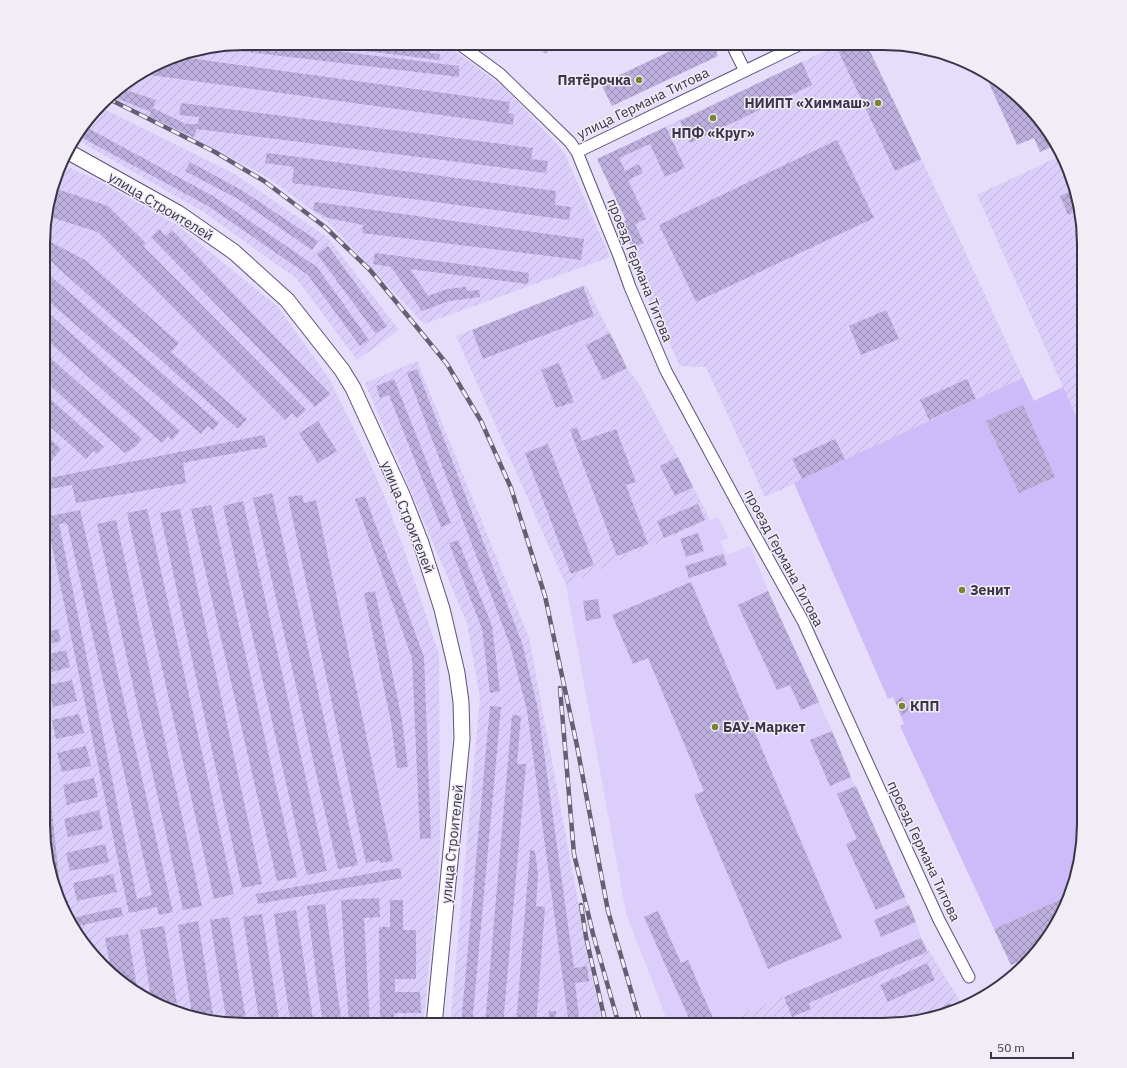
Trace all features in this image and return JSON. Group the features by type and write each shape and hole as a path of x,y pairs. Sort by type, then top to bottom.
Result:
{"main road":[{"name":"улица Строителей","path":"72,154 178,213 234,252 287,300 342,370 353,388 403,497 442,608 457,673 461,702 462,739 435,1018"}],"street":[{"name":"улица Германа Титова","path":"467,50 500,74 570,142 577,152 788,50"},
{"path":"734,50 745,71"},
{"name":"проезд Германа Титова","path":"577,152 630,287 666,372 803,620 938,920 969,977"}],"shaded area":[{"path":"231,50 453,50 505,88 564,152 610,257 424,324 329,223 267,177 219,151 114,100 147,76 181,60"},
{"path":"827,50 869,50 956,232 1023,378 765,497 706,367 680,366 632,264 632,248 620,223 626,220 597,159"},
{"path":"105,109 233,173 328,238 399,330 357,360 297,279 202,211 80,141 98,116"},
{"path":"1057,158 1067,181 1077,231 1077,418 977,195"},
{"path":"67,166 101,182 177,225 278,307 330,380 368,458 386,500 439,654 440,845 424,1018 231,1018 181,1008 147,992 116,970 90,942 70,910 60,887 50,837 50,231 60,181"},
{"path":"586,285 627,368 639,384 710,520 566,585 456,336"},
{"path":"417,361 529,638 591,971 601,1018 451,1018 480,698 467,623 365,383"},
{"name":"Зенит","path":"1023,378 1034,401 1063,387 1077,418 1077,837 1070,875 1062,899 994,929 900,726 904,724 895,701 893,697 888,699 794,483"},
{"path":"718,517 729,538 720,541 727,555 750,546 768,591 832,731 916,922 921,938 784,997 730,1018 666,1018 626,913 566,585"},
{"path":"921,938 960,1002 946,1008 896,1018 730,1018 784,997"}],"building":[{"path":"231,50 327,50 459,66 459,77"},
{"path":"358,50 430,50 430,53 440,54 439,60"},
{"path":"540,50 549,50 546,54"},
{"path":"672,50 716,50 718,56 612,106 601,84"},
{"name":"НИИПТ «Химмаш»","path":"838,50 869,50 921,159 895,171"},
{"path":"189,58 510,102 508,113 514,114 513,125 149,75 181,60"},
{"path":"802,62 812,85 690,143 680,121"},
{"path":"988,81 1011,98 1029,116 1051,147 1040,152 1034,138 1017,145"},
{"path":"126,90 156,100 153,108 186,124 198,124 199,117 179,115 181,103 533,148 531,159 548,161 546,173 197,129 193,137 149,116 151,112 116,98"},
{"path":"666,127 685,168 665,177 650,144 619,158 625,171 639,164 643,173 628,180 646,219 635,224 644,243 632,248 620,223 626,220 597,159"},
{"path":"88,128 213,196 317,267 369,340 360,346 308,275 208,206 82,138"},
{"path":"837,140 874,218 696,302 659,225"},
{"path":"267,153 556,191 555,205 571,207 569,220 292,183 294,167 265,163"},
{"path":"190,162 243,191 318,241 312,250 238,199 185,171"},
{"path":"58,189 108,206 146,243 143,246 306,410 297,418 292,413 285,420 98,232 52,218"},
{"path":"1070,192 1074,212 1068,215 1060,196"},
{"path":"315,202 584,239 581,260 362,233 363,225 328,218 313,210"},
{"path":"159,229 166,236 172,230 330,394 315,407 151,237"},
{"path":"50,242 85,260 179,343 171,352 247,419 238,429 50,261"},
{"path":"328,246 387,326 376,334 317,254"},
{"path":"375,253 529,273 528,284 410,269 428,296 447,289 466,287 467,291 479,290 480,297 449,301 422,311 391,267 373,264"},
{"path":"50,275 219,423 213,430 208,426 201,434 50,302"},
{"path":"583,286 594,316 483,359 472,330"},
{"path":"886,310 899,339 861,355 849,326"},
{"path":"50,315 180,431 172,440 168,436 162,443 50,343"},
{"path":"610,333 627,368 603,380 586,345"},
{"path":"50,358 142,439 135,447 125,453 50,386"},
{"path":"559,363 574,402 556,408 541,370"},
{"path":"417,369 522,643 538,709 574,968 587,966 589,981 575,983 579,1018 568,1018 527,710 510,645 407,373"},
{"path":"394,379 451,523 441,527 389,395 380,398 376,386"},
{"path":"967,379 976,399 929,420 920,400"},
{"path":"50,399 104,447 97,454 93,451 86,459 50,427"},
{"path":"1023,405 1055,477 1019,493 986,421"},
{"path":"318,421 337,451 318,463 299,433"},
{"path":"577,427 582,441 616,429 636,482 626,485 648,544 617,556 570,430"},
{"path":"264,435 267,447 183,463 186,483 76,503 72,485 50,489 50,478"},
{"path":"50,439 61,449 50,462"},
{"path":"835,439 845,459 802,479 792,459"},
{"path":"548,444 594,565 571,574 525,453"},
{"path":"678,457 693,487 675,496 660,466"},
{"path":"272,493 358,865 338,869 253,498"},
{"path":"302,495 304,503 316,500 393,861 380,863 380,860 366,863 288,497"},
{"path":"365,496 424,657 431,838 420,839 412,658 355,499"},
{"path":"243,501 327,871 307,875 223,506"},
{"path":"698,504 705,520 664,538 657,521"},
{"path":"211,505 297,877 277,881 191,509"},
{"path":"147,509 234,894 214,899 127,513"},
{"path":"180,509 262,884 242,888 160,513"},
{"path":"80,510 173,912 159,915 157,907 129,913 50,536 50,516","holes":["67,523 152,895 137,899 59,524"]},
{"path":"116,520 202,906 183,910 97,524"},
{"path":"698,533 704,551 686,557 680,539"},
{"path":"458,540 492,626 500,691 490,693 482,629 449,543"},
{"path":"723,554 727,565 689,578 685,566"},
{"name":"БАУ-Маркет","path":"691,582 842,938 768,969 694,795 704,791 648,658 633,664 612,615"},
{"path":"375,591 402,720 408,767 397,768 391,722 364,593"},
{"path":"768,591 819,702 801,710 790,685 777,690 738,605"},
{"path":"598,599 601,618 586,621 583,601"},
{"path":"58,629 61,641 50,644 50,631"},
{"path":"66,650 70,667 50,672 50,654"},
{"path":"72,680 77,701 53,707 50,694 50,685"},
{"name":"КПП","path":"903,697 909,711 901,715 895,701"},
{"path":"490,706 501,707 473,1018 462,1018"},
{"path":"79,714 84,733 56,739 52,720"},
{"path":"512,715 521,716 517,764 526,764 504,1018 486,1018"},
{"path":"832,731 851,777 830,786 810,740"},
{"path":"86,746 91,766 62,772 57,753"},
{"path":"94,778 98,797 67,805 63,785"},
{"path":"856,786 905,897 876,910 846,844 857,839 837,794"},
{"path":"50,793 60,887 50,837"},
{"path":"99,810 103,829 68,837 64,819"},
{"path":"105,844 109,862 70,871 66,853"},
{"path":"530,850 535,851 538,875 536,906 545,907 537,1018 517,1018"},
{"path":"400,868 402,878 258,904 256,894"},
{"path":"113,874 117,892 77,901 73,883"},
{"path":"379,898 380,917 364,918 370,1018 349,1018 341,900"},
{"path":"1062,899 1044,932 1029,952 1020,961 1011,965 994,929"},
{"path":"390,900 403,900 403,930 416,930 416,979 395,979 395,992 420,992 421,1013 394,1013 394,1018 380,1018 379,927 390,927"},
{"path":"325,904 341,1018 322,1018 307,906"},
{"path":"909,905 916,922 881,937 874,920"},
{"path":"121,907 123,916 79,926 74,918"},
{"path":"296,910 313,1018 290,1018 274,914"},
{"path":"658,911 681,963 688,960 713,1018 689,1018 644,917"},
{"path":"262,914 279,1018 259,1018 243,917"},
{"path":"229,917 246,1018 226,1017 210,920"},
{"path":"198,921 213,1015 191,1011 178,925"},
{"path":"164,926 177,1006 151,994 140,930"},
{"path":"128,934 137,985 110,964 105,938"},
{"path":"921,938 927,952 809,1003 811,1009 792,1017 784,997"},
{"path":"927,963 935,980 888,1002 880,985"},
{"path":"950,1003 951,1006 946,1008 935,1011"},
{"path":"549,1011 556,1011 556,1018 548,1018"}],"railway":[{"path":"113,101 215,152 264,181 325,227 370,270 447,364 481,421 511,488 545,596 577,746 608,911 639,1018"},
{"path":"560,688 574,854 593,934 617,1018"},
{"path":"581,905 586,937 604,1018"}],"place":[{"name":"Пятёрочка","path":"639,80"},
{"name":"НИИПТ «Химмаш»","path":"878,103"},
{"name":"НПФ «Круг»","path":"713,118"},
{"name":"Зенит","path":"962,590"},
{"name":"КПП","path":"902,706"},
{"name":"БАУ-Маркет","path":"715,727"}]}
